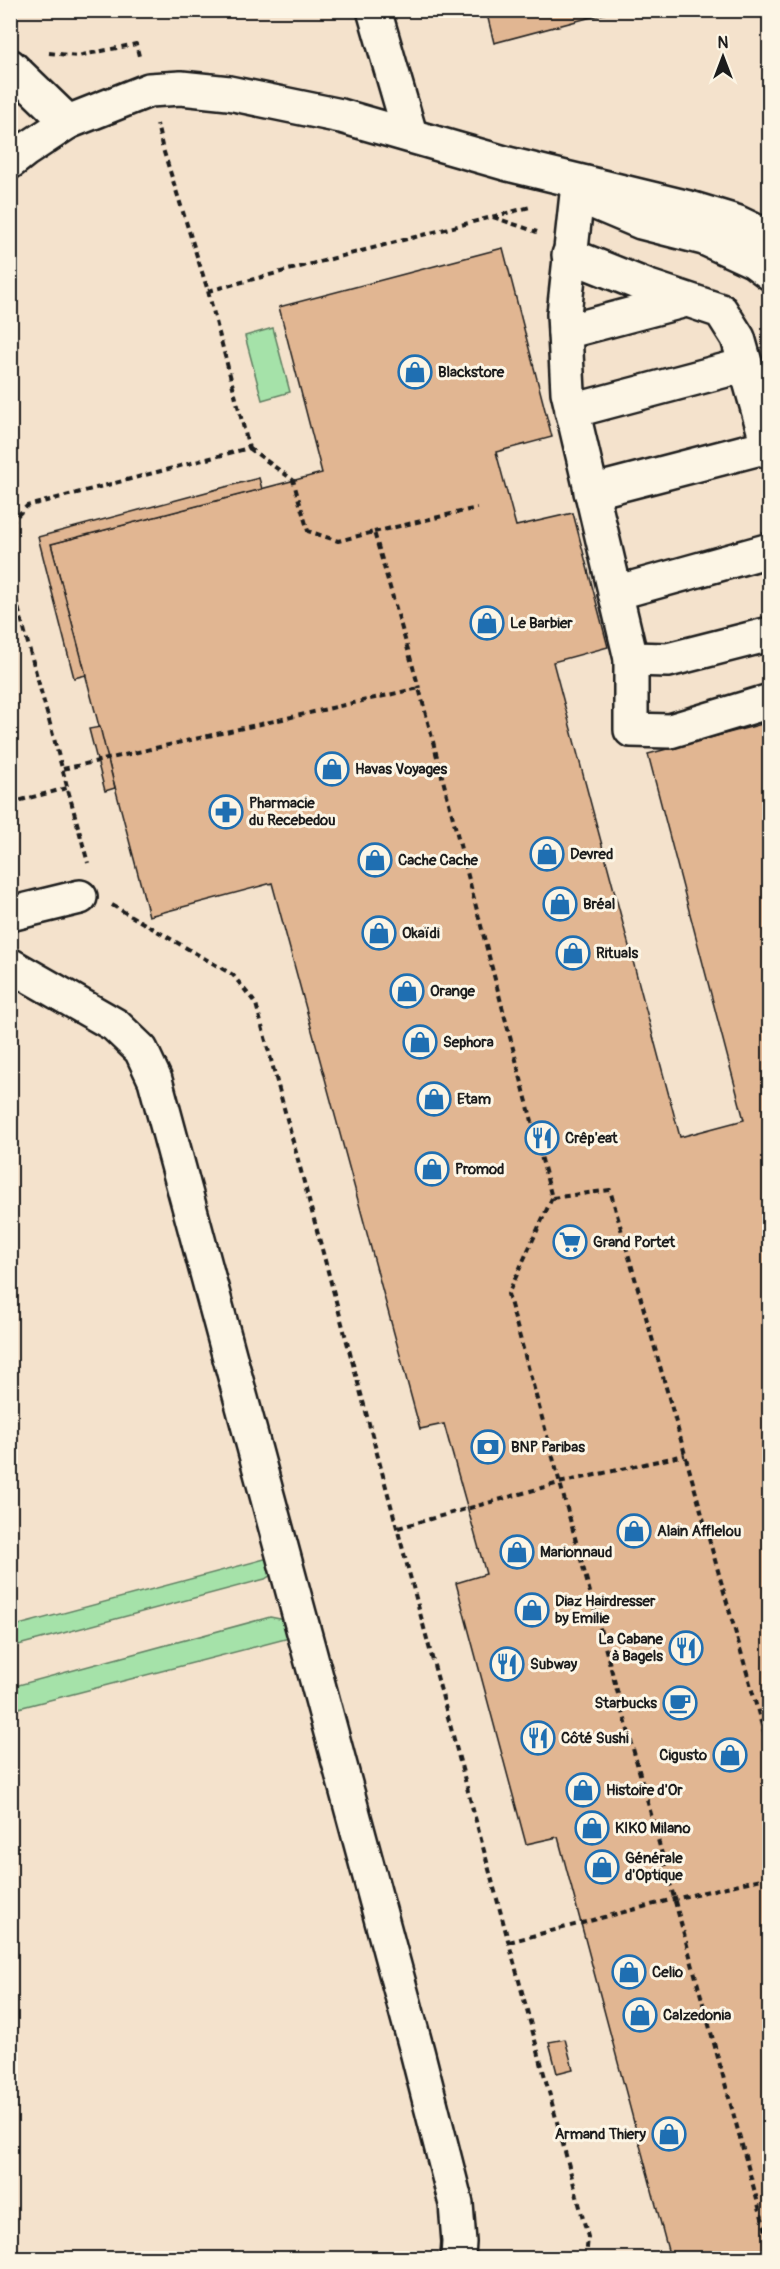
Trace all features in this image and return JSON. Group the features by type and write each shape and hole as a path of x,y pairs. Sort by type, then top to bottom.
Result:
{"street":[{"path":"374,10 410,134"},
{"path":"10,66 68,122"},
{"path":"10,162 68,122 149,90 181,88 229,93 341,116 410,134 581,189 693,209 736,222 770,238"},
{"path":"581,189 570,255 564,314 568,392 631,659 631,730 670,731 770,702"},
{"path":"581,189 641,222 704,238 754,261 770,273"},
{"path":"570,255 686,300 721,311 738,338 769,449 591,492"},
{"path":"565,332 686,300"},
{"path":"572,411 745,365"},
{"path":"615,593 770,550"},
{"path":"631,659 668,660 770,634"},
{"path":"10,914 92,889"},
{"path":"10,965 115,1025 141,1050 155,1080 417,2051 456,2204 458,2259"}],"path":[{"path":"477,508 338,541 308,531 293,480 249,448 208,291 581,189"},
{"path":"10,523 27,507 249,448"},
{"path":"374,532 419,688 552,1198 508,1294 770,2247"},
{"path":"10,578 63,770 92,889 115,908 233,975 256,1004 588,2237 586,2259"},
{"path":"63,770 419,688"},
{"path":"10,803 67,788"},
{"path":"552,1198 610,1190 770,1754"},
{"path":"398,1528 559,1483 685,1455"},
{"path":"509,1942 674,1899 770,1877"}],"shaded area":[{"path":"11,11 769,11 769,2258 11,2258"}],"green space":[{"path":"273,328 290,392 262,400 245,336"},
{"path":"272,1557 271,1575 265,1579 11,1647 11,1627"},
{"path":"270,1617 285,1620 293,1637 11,1710 11,1687"}],"building":[{"path":"486,10 618,10 494,43"},
{"name":"Grand Portet","path":"503,248 552,437 496,452 516,526 573,513 608,647 553,662 680,1137 744,1120 648,754 770,722 770,2258 670,2258 558,1837 526,1844 456,1583 486,1574 444,1424 420,1429 272,883 149,916 51,544 322,473 279,307"},
{"path":"259,478 262,489 51,544 86,675 74,678 38,537"},
{"path":"100,727 115,788 105,791 89,729"},
{"path":"565,2039 573,2069 557,2073 549,2042"}],"place":[{"name":"Blackstore","path":"415,372"},
{"name":"Le Barbier","path":"487,623"},
{"name":"Havas Voyages","path":"332,769"},
{"name":"Pharmacie du Recebedou","path":"226,812"},
{"name":"Devred","path":"547,854"},
{"name":"Cache Cache","path":"375,860"},
{"name":"Bréal","path":"560,904"},
{"name":"Okaïdi","path":"379,933"},
{"name":"Rituals","path":"573,953"},
{"name":"Orange","path":"407,991"},
{"name":"Sephora","path":"420,1042"},
{"name":"Etam","path":"434,1099"},
{"name":"Crêp'eat","path":"542,1138"},
{"name":"Promod","path":"432,1169"},
{"name":"Grand Portet","path":"570,1242"},
{"name":"BNP Paribas","path":"488,1447"},
{"name":"Alain Afflelou","path":"634,1531"},
{"name":"Marionnaud","path":"517,1552"},
{"name":"Diaz Hairdresser by Emilie","path":"532,1610"},
{"name":"La Cabane à Bagels","path":"686,1648"},
{"name":"Subway","path":"507,1664"},
{"name":"Starbucks","path":"680,1703"},
{"name":"Côté Sushi","path":"538,1738"},
{"name":"Cigusto","path":"730,1755"},
{"name":"Histoire d'Or","path":"583,1790"},
{"name":"KIKO Milano","path":"592,1828"},
{"name":"Générale d'Optique","path":"602,1867"},
{"name":"Celio","path":"629,1972"},
{"name":"Calzedonia","path":"640,2015"},
{"name":"Armand Thiery","path":"669,2134"}]}
